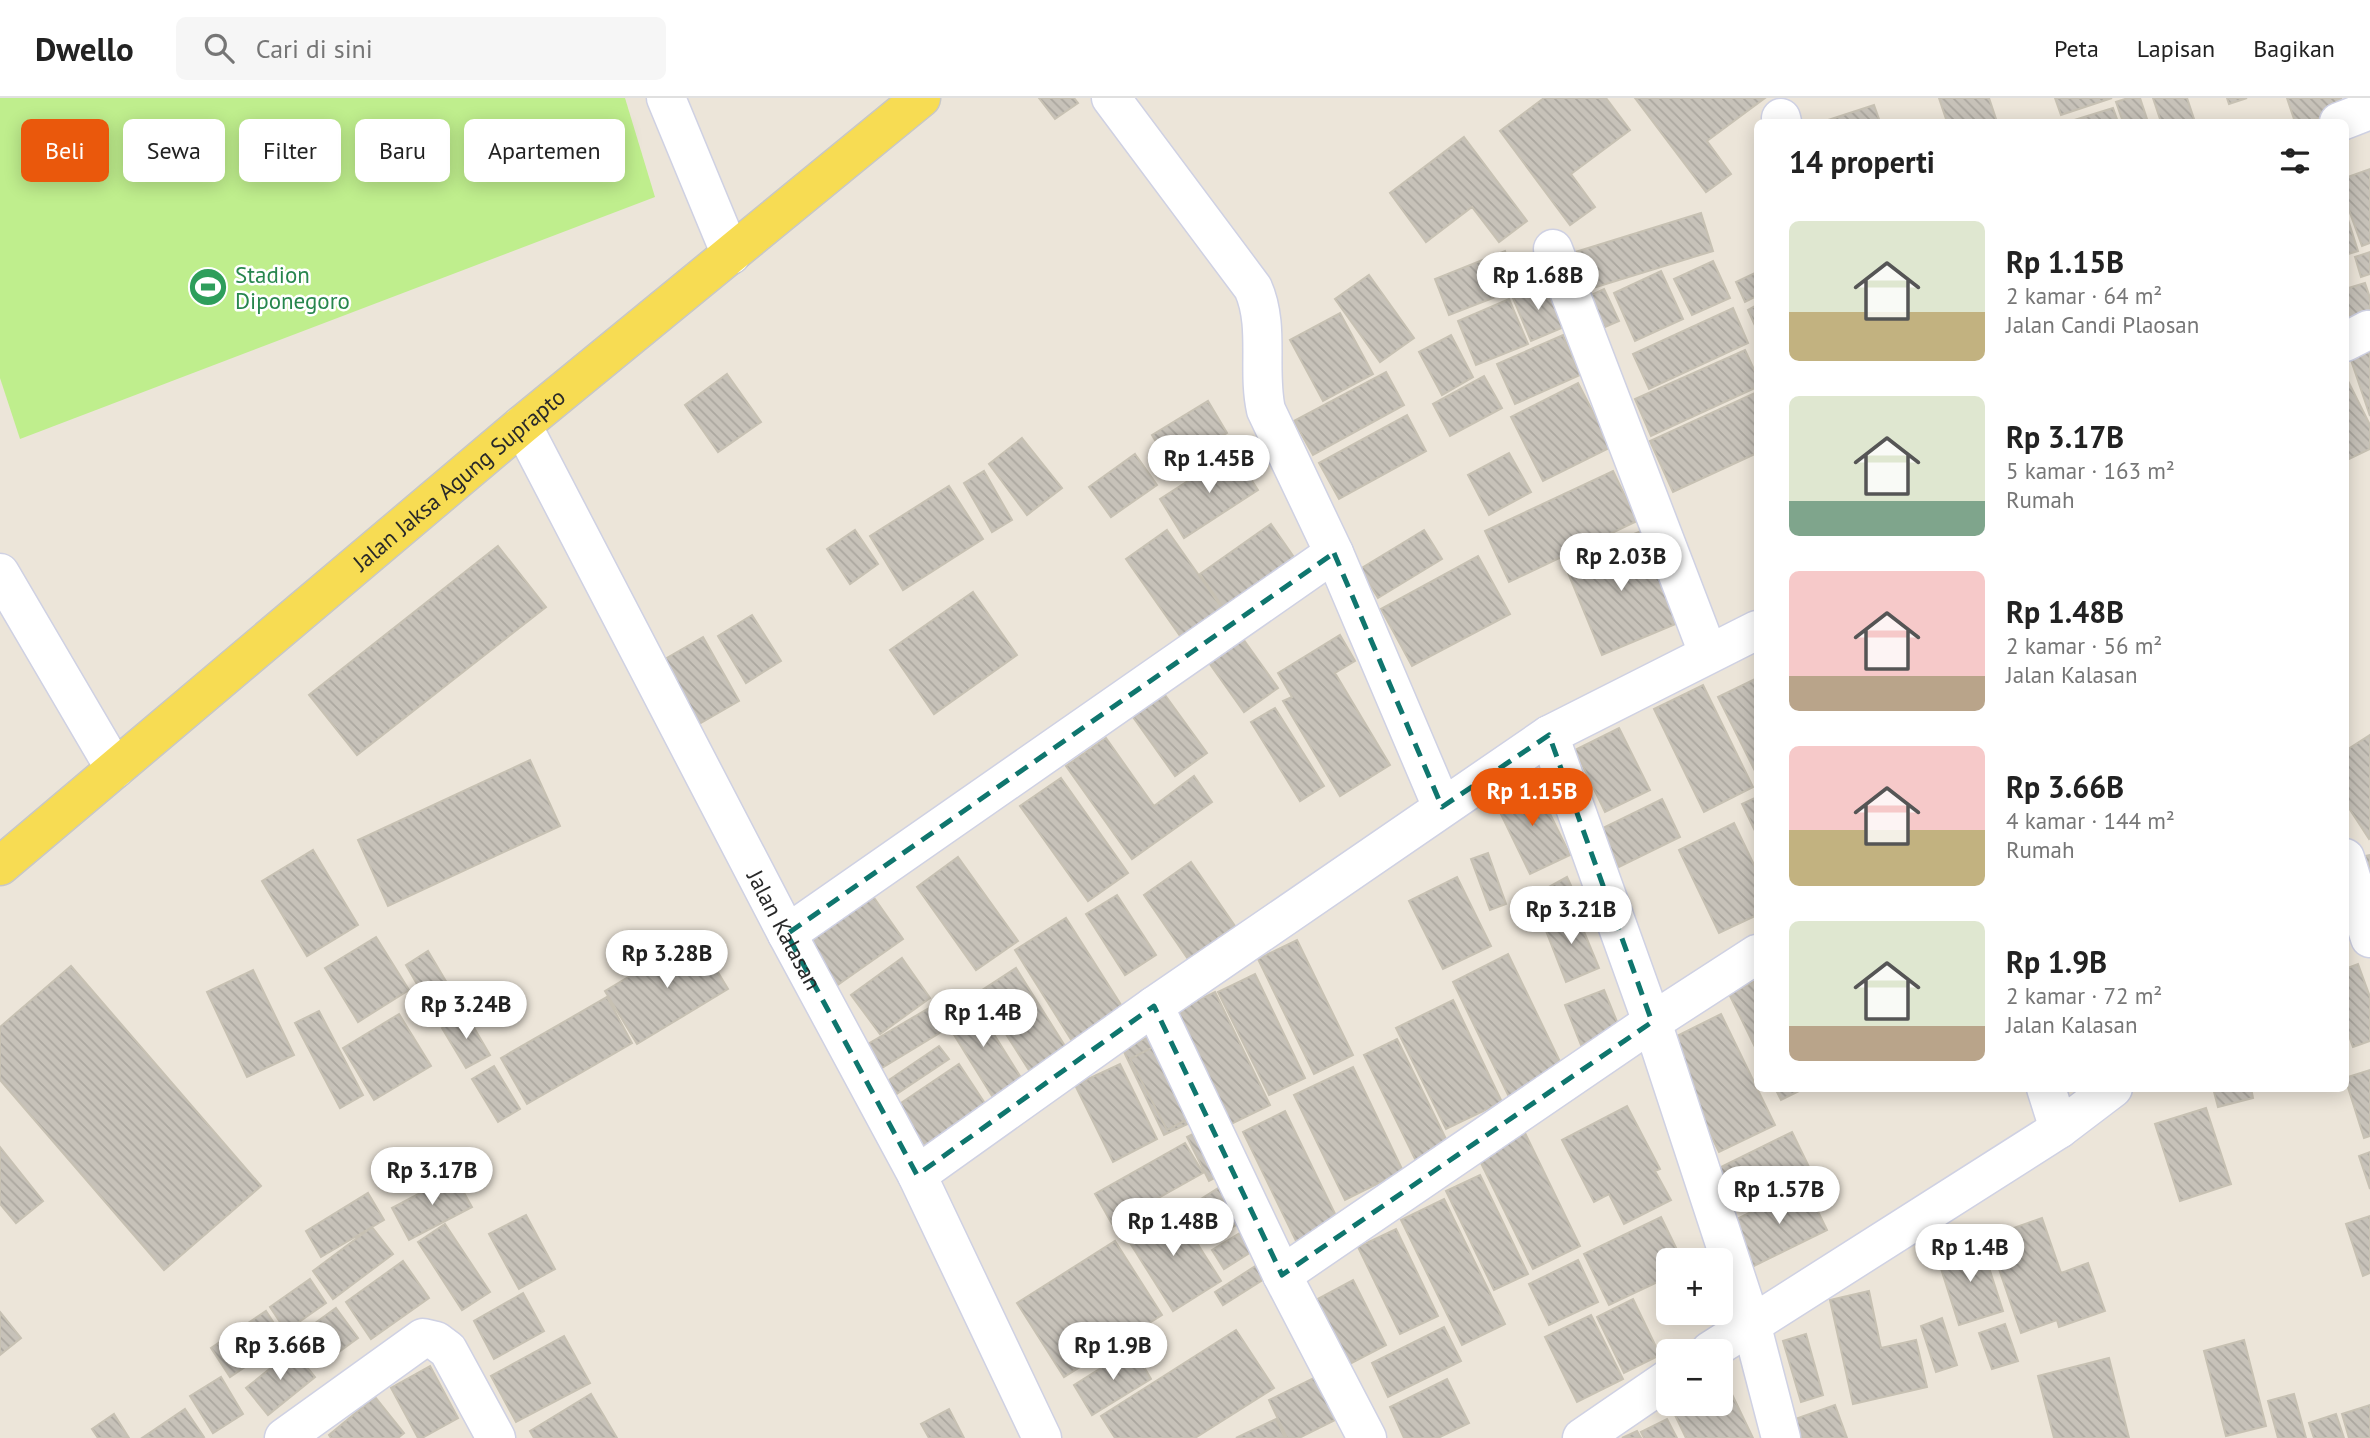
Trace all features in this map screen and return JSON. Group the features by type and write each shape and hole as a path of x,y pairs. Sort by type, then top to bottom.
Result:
{"main road":[{"name":"Jalan Jaksa Agung Suprapto","path":"0,866 522,425 921,98"}],"street":[{"path":"667,98 731,256"},
{"path":"1111,98 1253,288 1261,313 1262,393 1266,410 1334,553 1442,807"},
{"path":"2347,119 2370,110"},
{"path":"1553,249 1708,653"},
{"name":"Jalan Kalasan","path":"522,425 787,934 917,1175 1042,1438"},
{"path":"787,934 1334,553"},
{"path":"0,573 115,769"},
{"path":"917,1175 1154,1006 1549,736 1754,631"},
{"path":"1549,736 1652,1022 1751,1323 1781,1438"},
{"path":"2349,885 2352,906 2370,938"},
{"path":"1282,1275 1652,1022 1754,956"},
{"path":"1154,1006 1282,1275 1367,1438"},
{"path":"2047,1092 2059,1129"},
{"path":"1728,1339 2059,1129 2108,1092"},
{"path":"284,1438 423,1338 436,1341 448,1350 496,1438"},
{"path":"1581,1438 1656,1387"}],"highlighted area":[{"path":"1334,553 1442,807 1549,735 1652,1022 1282,1275 1154,1006 917,1175 787,934"}],"green space":[{"name":"Stadion Diponegoro","path":"0,98 625,98 655,197 20,439 0,378"}],"building":[{"path":"1039,98 1074,98 1078,103 1055,119"},
{"path":"1544,98 1606,98 1630,130 1571,174 1595,207 1570,225 1500,131"},
{"path":"1635,98 1765,98 1707,141 1731,174 1706,192"},
{"path":"1939,98 1989,98 1996,119 1946,119"},
{"path":"2055,98 2112,98 2061,115"},
{"path":"2140,98 2147,119 2122,119 2116,102"},
{"path":"2153,98 2187,98 2194,119 2160,119"},
{"path":"2227,98 2247,98 2229,104"},
{"path":"2287,98 2341,98 2345,110 2316,119 2294,119"},
{"path":"1874,105 1879,119 1831,119"},
{"path":"2113,108 2117,119 2078,119"},
{"path":"1464,137 1527,221 1499,242 1472,207 1426,242 1390,193"},
{"path":"2370,169 2370,243 2362,246 2349,210 2349,177"},
{"path":"1701,213 1713,251 1580,292 1569,254"},
{"path":"2349,223 2358,251 2349,254"},
{"path":"1505,251 1519,288 1449,315 1435,279"},
{"path":"2370,252 2370,274 2361,277 2355,257"},
{"path":"1713,261 1730,298 1692,315 1674,279"},
{"path":"1661,271 1683,319 1635,341 1614,293"},
{"path":"1754,273 1754,298 1745,302 1736,282"},
{"path":"1369,275 1414,338 1380,362 1335,299"},
{"path":"2365,283 2370,298 2370,313 2351,319 2349,288"},
{"path":"1546,284 1564,327 1531,341 1513,298"},
{"path":"1604,289 1619,321 1598,330 1583,299"},
{"path":"1509,299 1528,344 1476,365 1458,321"},
{"path":"1754,307 1754,323 1748,310"},
{"path":"1733,308 1748,343 1649,389 1633,354"},
{"path":"1340,313 1373,374 1323,401 1290,340"},
{"path":"1451,335 1473,377 1442,395 1419,352"},
{"path":"1563,335 1580,375 1515,404 1497,364"},
{"path":"1745,350 1754,370 1754,388 1651,436 1635,399"},
{"path":"2370,350 2370,416 2350,357"},
{"path":"1386,372 1404,405 1313,455 1294,421"},
{"path":"727,374 761,422 718,452 685,405"},
{"path":"1484,376 1502,408 1450,436 1433,404"},
{"path":"1578,383 1611,447 1543,481 1511,417"},
{"path":"2349,383 2370,425 2370,449 2349,459"},
{"path":"1754,393 1754,454 1673,492 1650,441"},
{"path":"1208,401 1227,433 1171,467 1152,435"},
{"path":"1407,415 1426,451 1339,499 1319,463"},
{"path":"1022,438 1062,488 1027,515 989,464"},
{"path":"1233,452 1258,490 1184,538 1160,499"},
{"path":"1509,453 1531,492 1489,515 1468,475"},
{"path":"1135,454 1157,485 1111,517 1089,487"},
{"path":"984,471 1012,520 992,532 964,483"},
{"path":"1613,471 1637,521 1509,582 1485,531"},
{"path":"949,486 983,539 903,590 870,536"},
{"path":"1271,524 1298,563 1227,613 1200,574"},
{"path":"855,530 878,564 850,584 827,549"},
{"path":"1167,530 1224,611 1183,640 1126,559"},
{"path":"1424,530 1442,559 1378,598 1360,569"},
{"path":"1641,531 1678,623 1602,655 1564,563"},
{"path":"498,546 546,607 357,755 309,695"},
{"path":"1478,556 1510,614 1412,666 1381,609"},
{"path":"973,592 1017,655 934,714 890,650"},
{"path":"752,615 781,661 746,683 718,636"},
{"path":"1340,635 1355,661 1335,673 1390,765 1340,796 1283,701 1292,697 1278,673"},
{"path":"1241,636 1278,688 1244,712 1207,660"},
{"path":"703,637 739,701 694,727 658,663"},
{"path":"1754,679 1754,769 1718,697"},
{"path":"1703,685 1753,787 1704,812 1654,709"},
{"path":"1165,695 1207,753 1175,776 1133,717"},
{"path":"1275,708 1324,786 1300,801 1251,722"},
{"path":"1619,728 1650,790 1605,812 1575,750"},
{"path":"2370,735 2369,839 2349,808 2349,748"},
{"path":"1106,738 1154,806 1194,776 1212,802 1132,859 1066,766"},
{"path":"530,760 560,826 388,906 358,840"},
{"path":"1061,778 1128,873 1088,901 1020,806"},
{"path":"1535,783 1570,855 1530,874 1495,802"},
{"path":"1754,798 1754,829 1742,804"},
{"path":"1662,799 1680,837 1619,867 1601,829"},
{"path":"1734,823 1754,865 1754,916 1719,933 1679,850"},
{"path":"313,850 358,925 307,956 262,881"},
{"path":"1488,853 1506,904 1490,910 1471,859"},
{"path":"2370,855 2370,896 2360,857"},
{"path":"958,857 1018,941 976,970 917,887"},
{"path":"1191,862 1235,926 1188,959 1144,895"},
{"path":"1457,877 1491,946 1443,969 1409,901"},
{"path":"1567,877 1575,894 1534,916 1525,900"},
{"path":"870,892 903,939 836,986 803,940"},
{"path":"1117,895 1156,955 1125,975 1086,914"},
{"path":"1575,910 1599,968 1566,982 1543,923"},
{"path":"1066,918 1123,1008 1072,1041 1015,950"},
{"path":"696,936 728,989 637,1044 605,991"},
{"path":"376,937 409,990 358,1022 325,968"},
{"path":"1297,940 1353,1055 1314,1074 1258,959"},
{"path":"428,951 460,1005 437,1019 406,965"},
{"path":"1508,954 1566,1074 1511,1101 1453,982"},
{"path":"902,958 930,998 880,1034 851,995"},
{"path":"2358,964 2370,997 2370,1041 2353,1047 2349,1036 2349,967"},
{"path":"71,966 261,1186 164,1270 0,1080 0,1027"},
{"path":"1016,968 1070,1054 1034,1078 979,992"},
{"path":"253,970 294,1055 247,1077 207,992"},
{"path":"1255,974 1305,1078 1269,1095 1218,992"},
{"path":"1754,982 1754,1045 1729,994"},
{"path":"1604,990 1620,1029 1581,1045 1565,1005"},
{"path":"1215,992 1270,1105 1227,1126 1172,1013"},
{"path":"607,997 632,1043 527,1104 501,1058"},
{"path":"972,999 1023,1081 994,1099 943,1017"},
{"path":"1453,1000 1502,1102 1446,1129 1396,1028"},
{"path":"929,1008 943,1031 875,1072 861,1048"},
{"path":"319,1011 363,1095 340,1108 295,1023"},
{"path":"399,1014 431,1066 374,1100 343,1048"},
{"path":"466,1014 490,1055 466,1068 442,1028"},
{"path":"1721,1014 1754,1082 1754,1092 1759,1092 1775,1125 1719,1152 1665,1042"},
{"path":"1152,1035 1194,1121 1164,1135 1123,1050"},
{"path":"1397,1039 1449,1145 1416,1161 1364,1055"},
{"path":"939,1046 949,1059 895,1095 886,1082"},
{"path":"1155,1046 1192,1117 1167,1130 1130,1059"},
{"path":"959,1064 988,1108 926,1148 898,1105"},
{"path":"1120,1064 1157,1139 1113,1162 1075,1085"},
{"path":"494,1066 520,1109 498,1122 472,1079"},
{"path":"1353,1067 1403,1171 1345,1200 1294,1095"},
{"path":"2370,1070 2370,1136 2364,1138 2349,1091 2349,1077"},
{"path":"1777,1092 1797,1092 1781,1100"},
{"path":"2214,1092 2252,1092 2253,1098 2218,1107"},
{"path":"1627,1106 1660,1169 1655,1171 1671,1200 1624,1224 1609,1194 1594,1202 1562,1140"},
{"path":"2206,1108 2231,1184 2180,1201 2155,1124"},
{"path":"1285,1111 1340,1224 1298,1245 1243,1132"},
{"path":"1209,1126 1230,1170 1209,1181 1187,1137"},
{"path":"1524,1131 1580,1246 1533,1269 1477,1155"},
{"path":"1792,1132 1812,1173 1735,1211 1715,1170"},
{"path":"1185,1143 1203,1173 1112,1224 1095,1194"},
{"path":"0,1147 43,1201 16,1223 0,1204"},
{"path":"2370,1152 2370,1189 2359,1156"},
{"path":"454,1175 472,1207 409,1240 392,1208"},
{"path":"1480,1175 1528,1274 1494,1290 1446,1191"},
{"path":"1805,1185 1827,1230 1752,1267 1731,1222"},
{"path":"1220,1187 1241,1222 1207,1243 1185,1209"},
{"path":"368,1193 384,1220 321,1257 306,1231"},
{"path":"1444,1199 1505,1324 1462,1345 1401,1220"},
{"path":"1173,1205 1221,1281 1173,1311 1125,1235"},
{"path":"526,1215 555,1269 519,1289 489,1234"},
{"path":"2370,1216 2370,1273 2363,1276 2346,1224"},
{"path":"1661,1217 1676,1248 1656,1248 1656,1283 1609,1305 1584,1254"},
{"path":"2042,1218 2061,1273 2088,1263 2105,1311 2059,1327 2057,1320 2021,1333 1988,1237"},
{"path":"445,1224 490,1292 462,1310 418,1242"},
{"path":"372,1227 393,1254 333,1299 313,1271"},
{"path":"1396,1229 1438,1316 1400,1334 1358,1247"},
{"path":"1245,1230 1256,1249 1224,1269 1212,1250"},
{"path":"1115,1241 1162,1315 1064,1377 1017,1303"},
{"path":"1981,1243 2003,1311 1959,1325 1937,1256"},
{"path":"1578,1260 1598,1302 1549,1325 1529,1284"},
{"path":"403,1261 429,1298 371,1339 346,1302"},
{"path":"1260,1263 1269,1276 1223,1305 1215,1292"},
{"path":"310,1279 326,1303 286,1331 270,1307"},
{"path":"1353,1280 1386,1345 1346,1366 1314,1301"},
{"path":"1869,1291 1881,1348 1916,1340 1927,1387 1853,1404 1830,1300"},
{"path":"523,1293 544,1331 494,1359 474,1321"},
{"path":"1633,1299 1656,1347 1656,1357 1624,1373 1597,1317"},
{"path":"336,1308 358,1338 318,1367 296,1337"},
{"path":"266,1311 285,1340 230,1377 211,1348"},
{"path":"0,1312 21,1338 0,1355"},
{"path":"1591,1315 1623,1379 1577,1402 1545,1337"},
{"path":"1942,1318 1957,1365 1936,1372 1921,1326"},
{"path":"2005,1324 2018,1361 1992,1369 1979,1333"},
{"path":"1444,1327 1461,1361 1388,1397 1372,1363"},
{"path":"1236,1330 1274,1388 1195,1438 1115,1438 1101,1416"},
{"path":"1806,1334 1823,1395 1801,1402 1783,1341"},
{"path":"564,1336 590,1383 516,1422 491,1376"},
{"path":"2244,1340 2266,1426 2226,1436 2204,1351"},
{"path":"1133,1348 1151,1379 1092,1415 1074,1385"},
{"path":"293,1350 315,1377 268,1415 246,1388"},
{"path":"2109,1358 2129,1438 2054,1438 2038,1376"},
{"path":"430,1366 458,1418 418,1438 391,1388"},
{"path":"1328,1371 1349,1413 1299,1438 1287,1438 1269,1400"},
{"path":"221,1377 243,1414 213,1433 190,1396"},
{"path":"1447,1379 1469,1423 1438,1438 1404,1438 1390,1407"},
{"path":"591,1394 617,1438 534,1438 530,1431"},
{"path":"2294,1394 2306,1438 2278,1438 2268,1401"},
{"path":"1733,1396 1753,1438 1686,1438 1675,1416 1733,1416"},
{"path":"375,1397 404,1433 398,1438 331,1438 329,1435"},
{"path":"1835,1405 1847,1438 1802,1438 1795,1419"},
{"path":"2370,1405 2370,1438 2349,1438 2342,1414"},
{"path":"185,1409 204,1437 142,1438"},
{"path":"949,1409 964,1438 929,1438 921,1424"},
{"path":"114,1414 129,1438 98,1438 92,1429"},
{"path":"2336,1414 2344,1438 2314,1438 2309,1423"},
{"path":"1276,1419 1285,1438 1236,1438"},
{"path":"1667,1419 1677,1438 1644,1438 1641,1432"},
{"path":"1637,1431 1641,1438 1622,1438"}],"place":[{"name":"Stadion Diponegoro","path":"208,287"}]}
